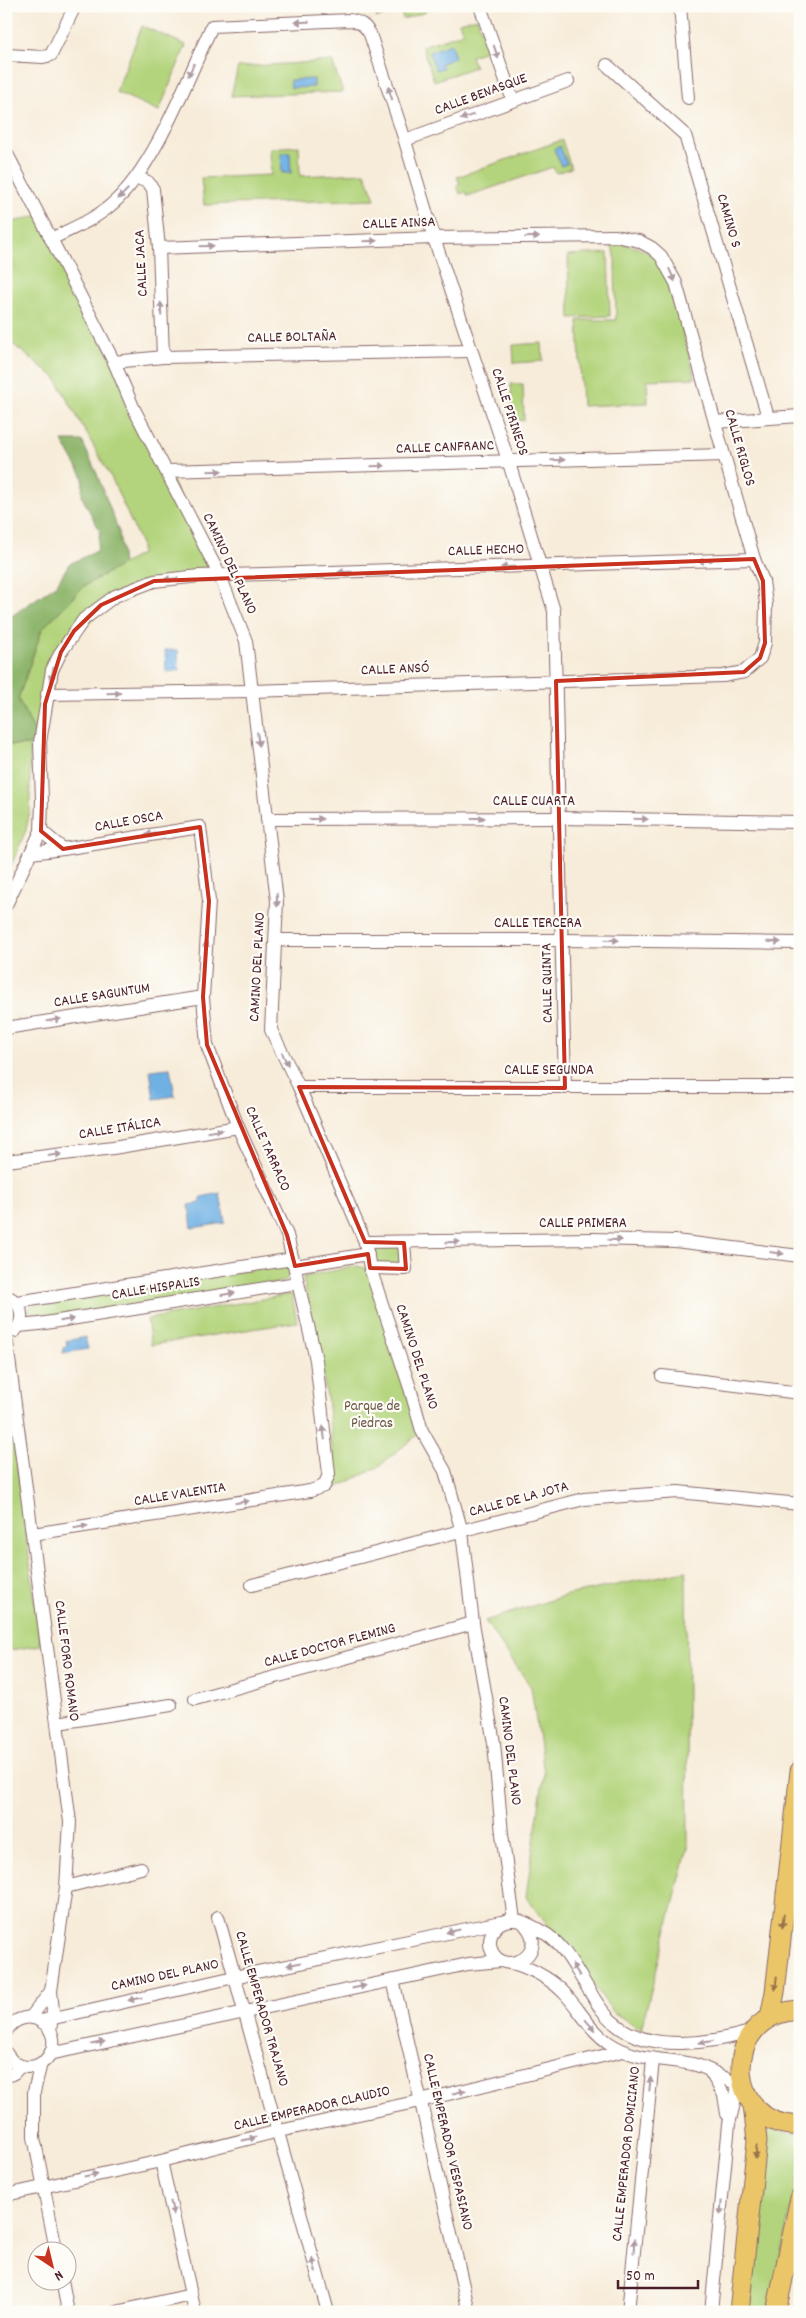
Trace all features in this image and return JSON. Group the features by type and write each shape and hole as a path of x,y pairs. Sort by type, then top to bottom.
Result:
{"highway":[{"path":"770,2017 775,1992 800,1772"},
{"path":"800,2010 787,2011 770,2017 754,2031 744,2048 740,2083 753,2104 764,2115 778,2122 800,2125"},
{"path":"739,2312 757,2142 753,2104"},
{"path":"776,2312 800,2198"}],"street":[{"path":"6,55 43,58 51,54 76,6"},
{"path":"480,6 513,101"},
{"path":"680,6 688,98"},
{"name":"CALLE PIRINEOS","path":"137,178 159,139 212,26 350,20 360,22 366,27 405,140 434,238 509,463 554,611 560,818"},
{"name":"CAMINO S","path":"607,65 686,135 768,417"},
{"name":"CALLE BENASQUE","path":"405,140 568,81"},
{"name":"CAMINO DEL PLANO","path":"6,152 114,362 133,407 220,576 246,641 278,901 271,1030 299,1087 367,1248 370,1268 410,1388 422,1431 445,1471 462,1532 473,1623 494,1743 502,1834 513,1922 234,1977 44,2021 20,2019 7,2028"},
{"path":"51,239 112,205 137,178"},
{"name":"CALLE JACA","path":"137,178 148,182 153,189 159,248 163,357"},
{"name":"CALLE AINSA","path":"159,248 434,238 616,236 639,241"},
{"name":"CALLE RIGLOS","path":"639,241 661,256 669,267 676,283 714,422 754,559 763,581 766,604 765,643 760,658 744,672"},
{"name":"CALLE BOLTAÑA","path":"114,362 163,357 471,351"},
{"path":"714,422 800,416"},
{"name":"CALLE CANFRANC","path":"167,471 509,463 724,455"},
{"name":"CALLE HECHO","path":"41,831 40,742 52,670 74,631 100,605 132,588 154,581 220,576 754,559"},
{"name":"CALLE ANSÓ","path":"48,694 723,676 744,672"},
{"name":"CALLE CUARTA","path":"267,819 560,818 800,822"},
{"name":"CALLE QUINTA","path":"560,818 566,1088"},
{"name":"CALLE OSCA","path":"31,853 200,827"},
{"name":"CALLE TARRACO","path":"200,827 209,901 203,997 206,1045 238,1127 287,1235 316,1360 329,1474 328,1481"},
{"path":"6,905 41,831 63,849"},
{"name":"CALLE TERCERA","path":"277,940 563,940 800,943"},
{"name":"CALLE SAGUNTUM","path":"6,1028 203,997"},
{"name":"CALLE SEGUNDA","path":"299,1087 800,1088"},
{"name":"CALLE ITÁLICA","path":"6,1161 113,1148 238,1127"},
{"name":"CALLE PRIMERA","path":"367,1248 404,1243 593,1239 675,1241 800,1256"},
{"path":"370,1268 406,1269 404,1243"},
{"name":"CALLE HISPALIS","path":"12,1299 294,1262 367,1248"},
{"name":"CALLE HISPALIS","path":"19,1326 297,1283"},
{"path":"6,1336 19,1326 22,1314 12,1299"},
{"name":"CALLE FORO ROMANO","path":"6,1336 70,1822 66,1887 51,1991 44,2021"},
{"path":"662,1376 800,1393"},
{"name":"CALLE VALENTIA","path":"33,1534 310,1491 324,1486 328,1481"},
{"name":"CALLE DE LA JOTA","path":"252,1586 584,1499 678,1492 800,1504"},
{"name":"CALLE DOCTOR FLEMING","path":"195,1699 473,1623"},
{"path":"58,1723 171,1705"},
{"path":"66,1887 141,1868"},
{"name":"CALLE EMPERADOR TRAJANO","path":"218,1917 328,2312"},
{"path":"6,2053 11,2060 21,2066 32,2067 46,2058 243,2011 468,1964 507,1962 526,1958 533,1944 530,1930 513,1922"},
{"path":"711,2312 729,2124 740,2083 692,2064 652,2060 623,2051 597,2034 559,1988 536,1973 507,1962 492,1951 490,1938 492,1932 513,1922 541,1931 555,1940 605,2015 625,2030 653,2040 678,2043 707,2042 754,2031"},
{"name":"CALLE EMPERADOR VESPASIANO","path":"394,1980 469,2312"},
{"name":"CALLE FORO ROMANO","path":"44,2021 51,1991"},
{"path":"44,2021 53,2040 34,2092 34,2137 54,2240"},
{"name":"CALLE EMPERADOR CLAUDIO","path":"6,2195 420,2101 623,2051"},
{"name":"CALLE EMPERADOR DOMICIANO","path":"628,2312 652,2060"},
{"path":"6,2077 14,2073 21,2066"},
{"path":"21,2066 34,2092"},
{"path":"708,2070 724,2095 729,2124"},
{"path":"161,2161 195,2312"},
{"path":"64,2290 68,2312"},
{"path":"116,2312 191,2295"}],"highlighted area":[{"path":"754,559 763,581 765,643 760,658 744,672 556,681 565,1088 299,1087 365,1242 404,1243 406,1269 370,1268 368,1254 295,1266 287,1235 207,1045 203,997 209,901 200,827 63,849 41,831 45,704 61,652 74,631 101,605 154,581"}],"green space":[{"path":"373,6 424,6 426,12 403,19 400,10 377,18"},
{"path":"477,18 488,50 471,56 475,67 434,81 422,46 463,33 459,22"},
{"path":"142,26 186,45 159,111 116,92"},
{"path":"332,61 343,92 231,96 238,67"},
{"path":"562,140 571,168 556,173 553,167 468,196 466,192 460,194 457,186 460,184 457,177"},
{"path":"299,146 300,176 365,173 375,199 204,205 201,178 271,175 270,148"},
{"path":"39,215 220,576 199,576 115,596 61,651 40,742 18,699 42,629 84,586 141,554 141,544 112,479 55,377 6,339 6,224"},
{"path":"609,241 644,250 657,260 668,276 695,378 647,380 648,403 582,406 578,320 616,320 615,254"},
{"path":"608,253 610,316 570,318 568,255"},
{"path":"542,343 543,361 514,363 513,345"},
{"path":"511,384 523,384 524,420 512,421"},
{"path":"62,441 82,441 119,532 123,564 84,586 42,629 18,699 40,742 27,745 6,745 6,620 56,585 69,564 97,551 100,531 82,497 83,477"},
{"path":"6,745 30,745 30,811 26,830 6,878"},
{"path":"404,1243 405,1268 372,1266 369,1245"},
{"path":"282,1264 290,1272 288,1278 283,1282 37,1320 29,1312 30,1306"},
{"name":"Parque de Piedras","path":"357,1266 369,1269 422,1431 378,1467 336,1488 327,1397 303,1277"},
{"path":"292,1294 297,1322 151,1345 147,1319"},
{"path":"6,1305 12,1310 14,1320 6,1329"},
{"path":"6,1385 41,1645 6,1651"},
{"path":"686,1571 688,1847 641,2029 614,2013 526,1896 544,1773 531,1687 485,1621 567,1595"},
{"path":"767,2124 782,2132 800,2134 800,2166 770,2312 747,2312 767,2141"}],"water":[{"path":"451,44 455,58 441,63 443,68 436,70 429,52"},
{"path":"314,79 314,87 291,88 290,80"},
{"path":"560,146 567,164 561,166 554,149"},
{"path":"281,153 290,153 291,173 282,173"},
{"path":"165,650 178,650 179,671 166,672"},
{"path":"170,1068 175,1096 154,1099 150,1070"},
{"path":"220,1193 225,1223 192,1228 189,1205 201,1203 201,1197"},
{"path":"85,1337 88,1349 63,1353 63,1348 67,1345 66,1341"}]}
